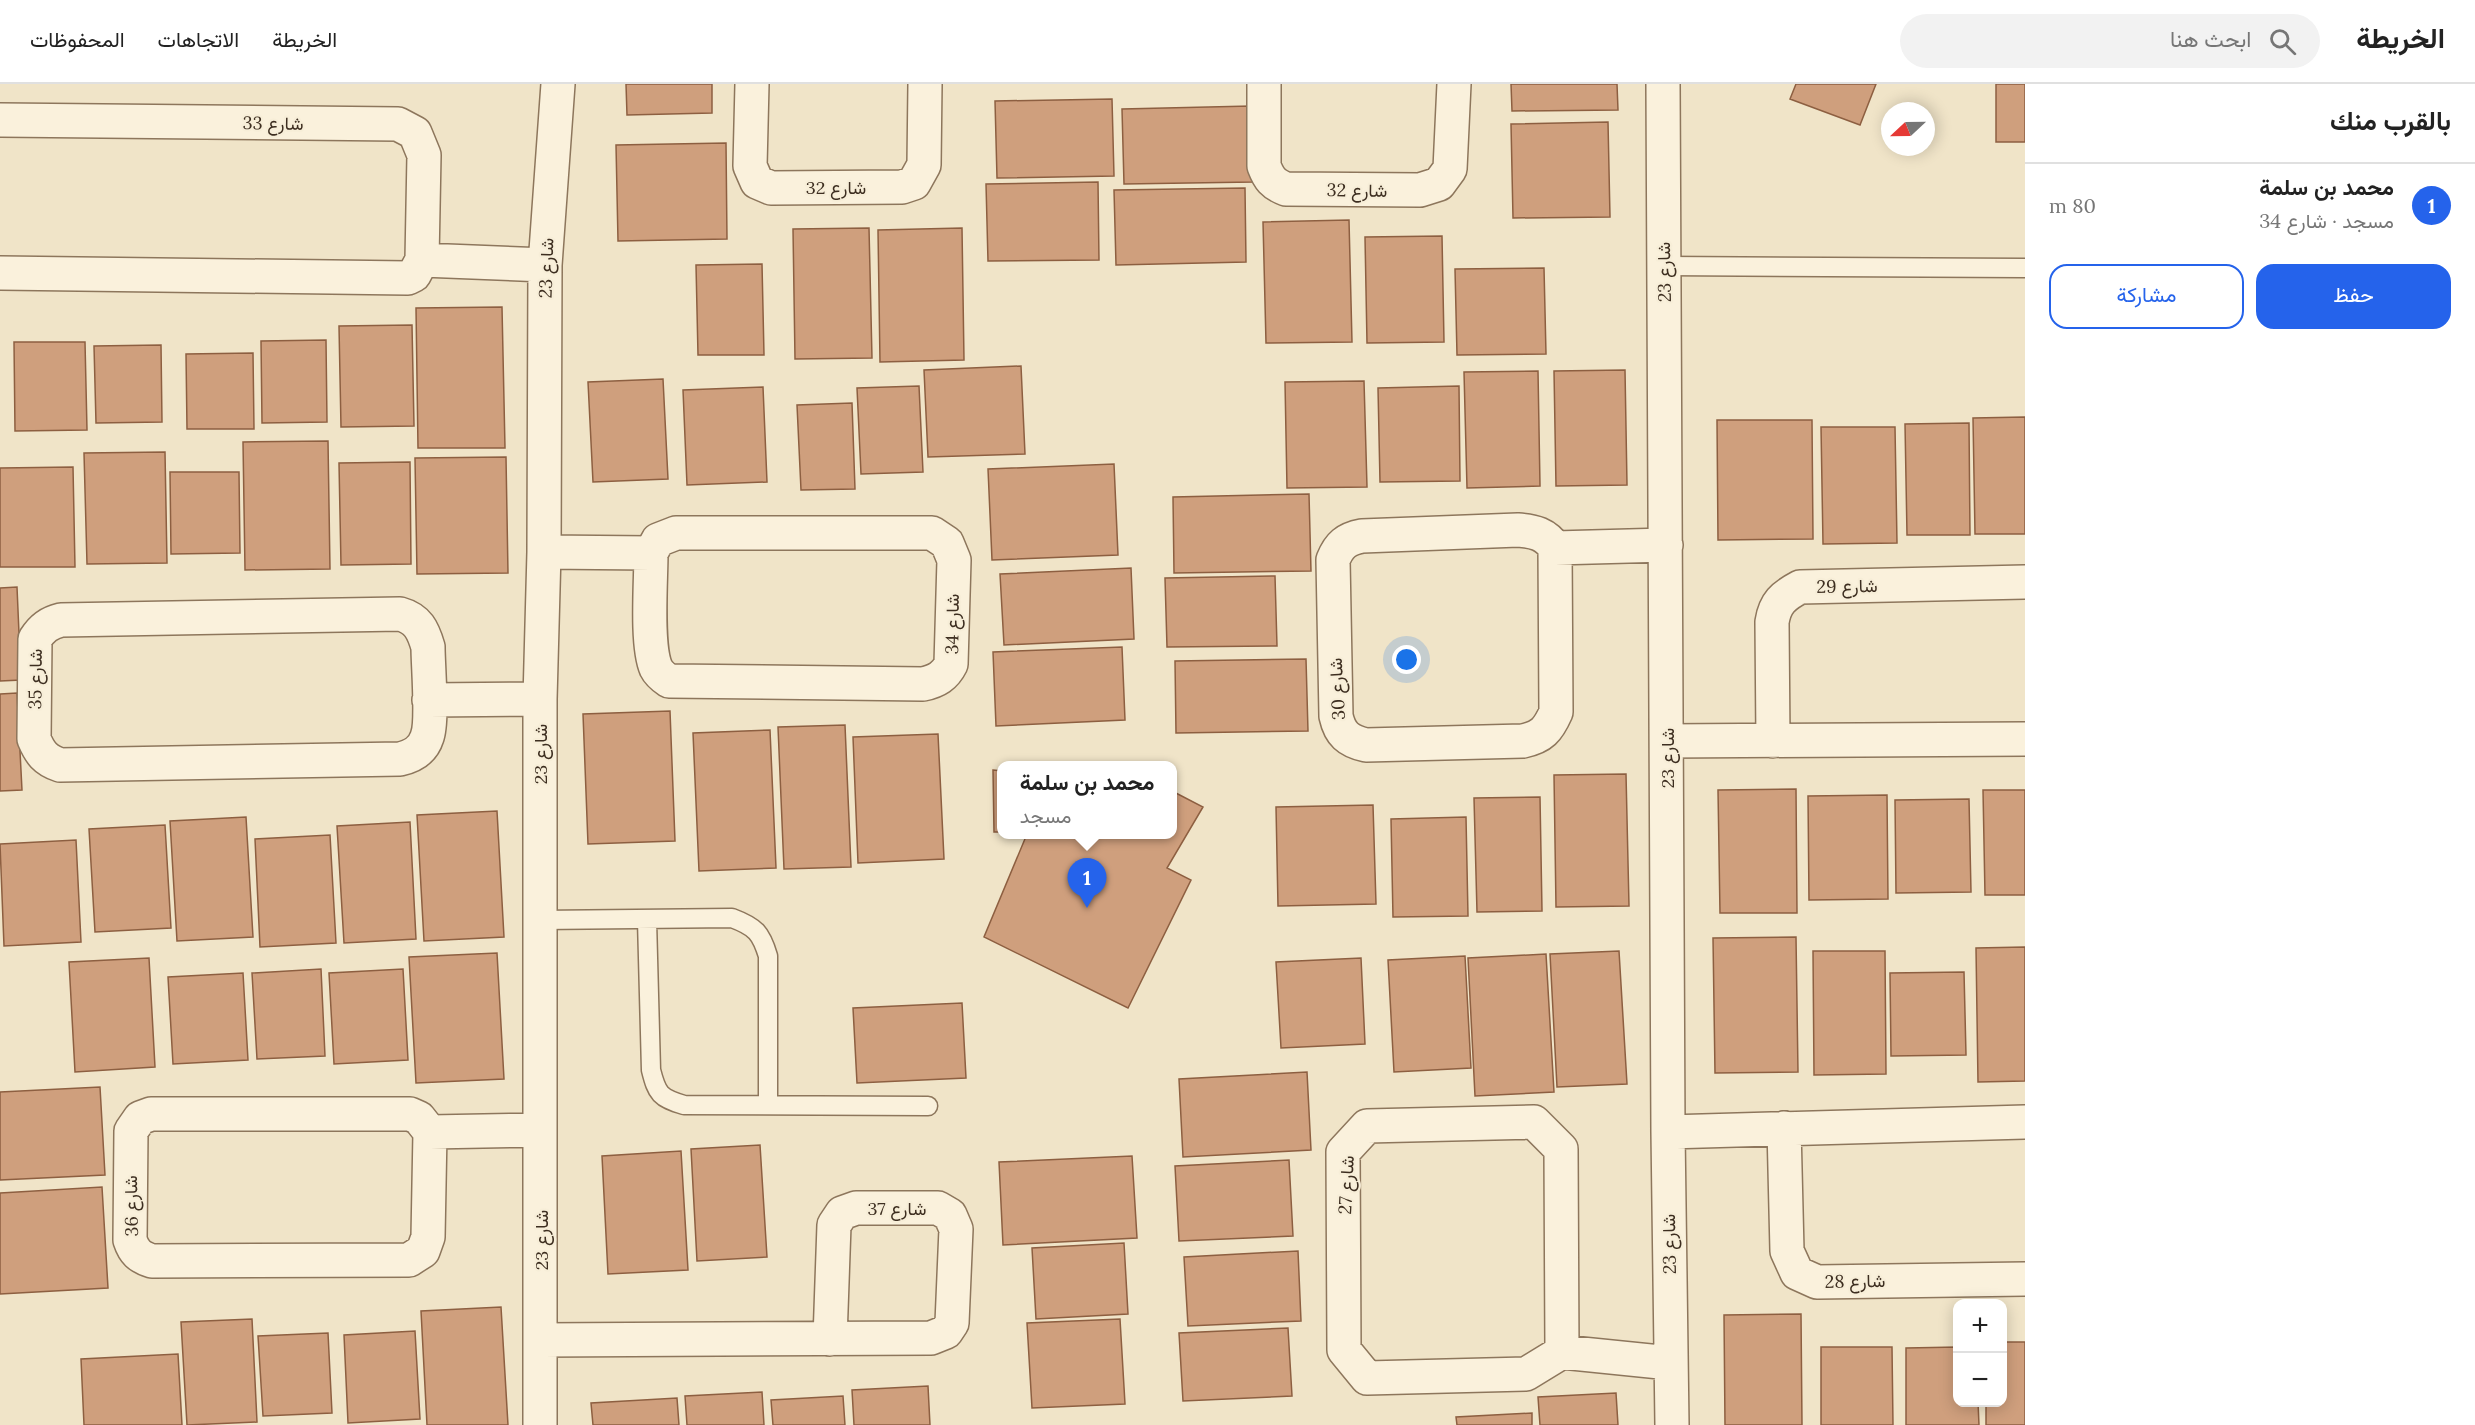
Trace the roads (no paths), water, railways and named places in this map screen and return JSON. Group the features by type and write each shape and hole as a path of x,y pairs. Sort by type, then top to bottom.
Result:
{"street":[{"name":"شارع 23","path":"540,1425 542,1340 540,699 544,552 545,265 558,84"},
{"name":"شارع 32","path":"752,84 750,166 757,182 771,188 902,187 914,183 924,165 925,84"},
{"name":"شارع 32","path":"1264,84 1264,166 1269,178 1277,185 1286,189 1420,190 1439,184 1450,169 1454,84"},
{"name":"شارع 23","path":"1661,86 1665,266 1668,1132 1672,1425"},
{"name":"شارع 33","path":"0,120 398,124 415,133 424,156 422,260"},
{"path":"0,273 402,278 414,275 422,260 545,265"},
{"name":"شارع 30","path":"1518,530 1546,536 1555,548 1556,712 1550,727 1541,735 1523,741 1366,745 1345,737 1339,728 1335,705 1333,560 1341,544 1350,538 1362,536 1518,530"},
{"name":"شارع 34","path":"676,533 932,533 947,543 954,560 951,664 940,679 923,684 669,681 661,676 656,668 651,648 651,553 658,540 676,533"},
{"path":"1555,548 1666,545"},
{"path":"544,552 651,553"},
{"name":"شارع 29","path":"1773,741 1772,622 1774,609 1782,597 1800,587 2025,582"},
{"name":"شارع 35","path":"400,614 410,617 424,633 428,647 429,700 428,735 419,751 400,759 60,765 49,761 40,753 34,738 35,639 40,631 50,623 61,620 400,614"},
{"path":"429,700 540,699"},
{"path":"1667,741 2025,739"},
{"name":"شارع 36","path":"151,1114 410,1114 419,1118 430,1132 429,1237 423,1251 409,1260 152,1261 142,1258 134,1251 130,1240 131,1131 140,1118 151,1114"},
{"name":"شارع 27","path":"1534,1122 1561,1149 1562,1352 1527,1374 1367,1378 1344,1350 1343,1152 1367,1126 1534,1122"},
{"path":"1668,1132 2025,1122"},
{"name":"شارع 28","path":"1784,1128 1787,1251 1797,1272 1807,1279 1817,1282 2025,1279"},
{"path":"430,1132 540,1130"},
{"name":"شارع 37","path":"542,1340 830,1339 931,1338 946,1332 952,1323 956,1229 950,1215 938,1208 856,1208 842,1213 834,1226 830,1339"},
{"path":"1562,1352 1671,1363"}],"lane":[{"path":"1665,266 2024,270"},
{"path":"540,920 732,918 746,923 757,931 768,956 768,1106"},
{"path":"647,920 651,1070 656,1089 664,1098 684,1105 928,1106"}],"place":[{"name":"محمد بن سلمة","path":"1087,908"}]}
